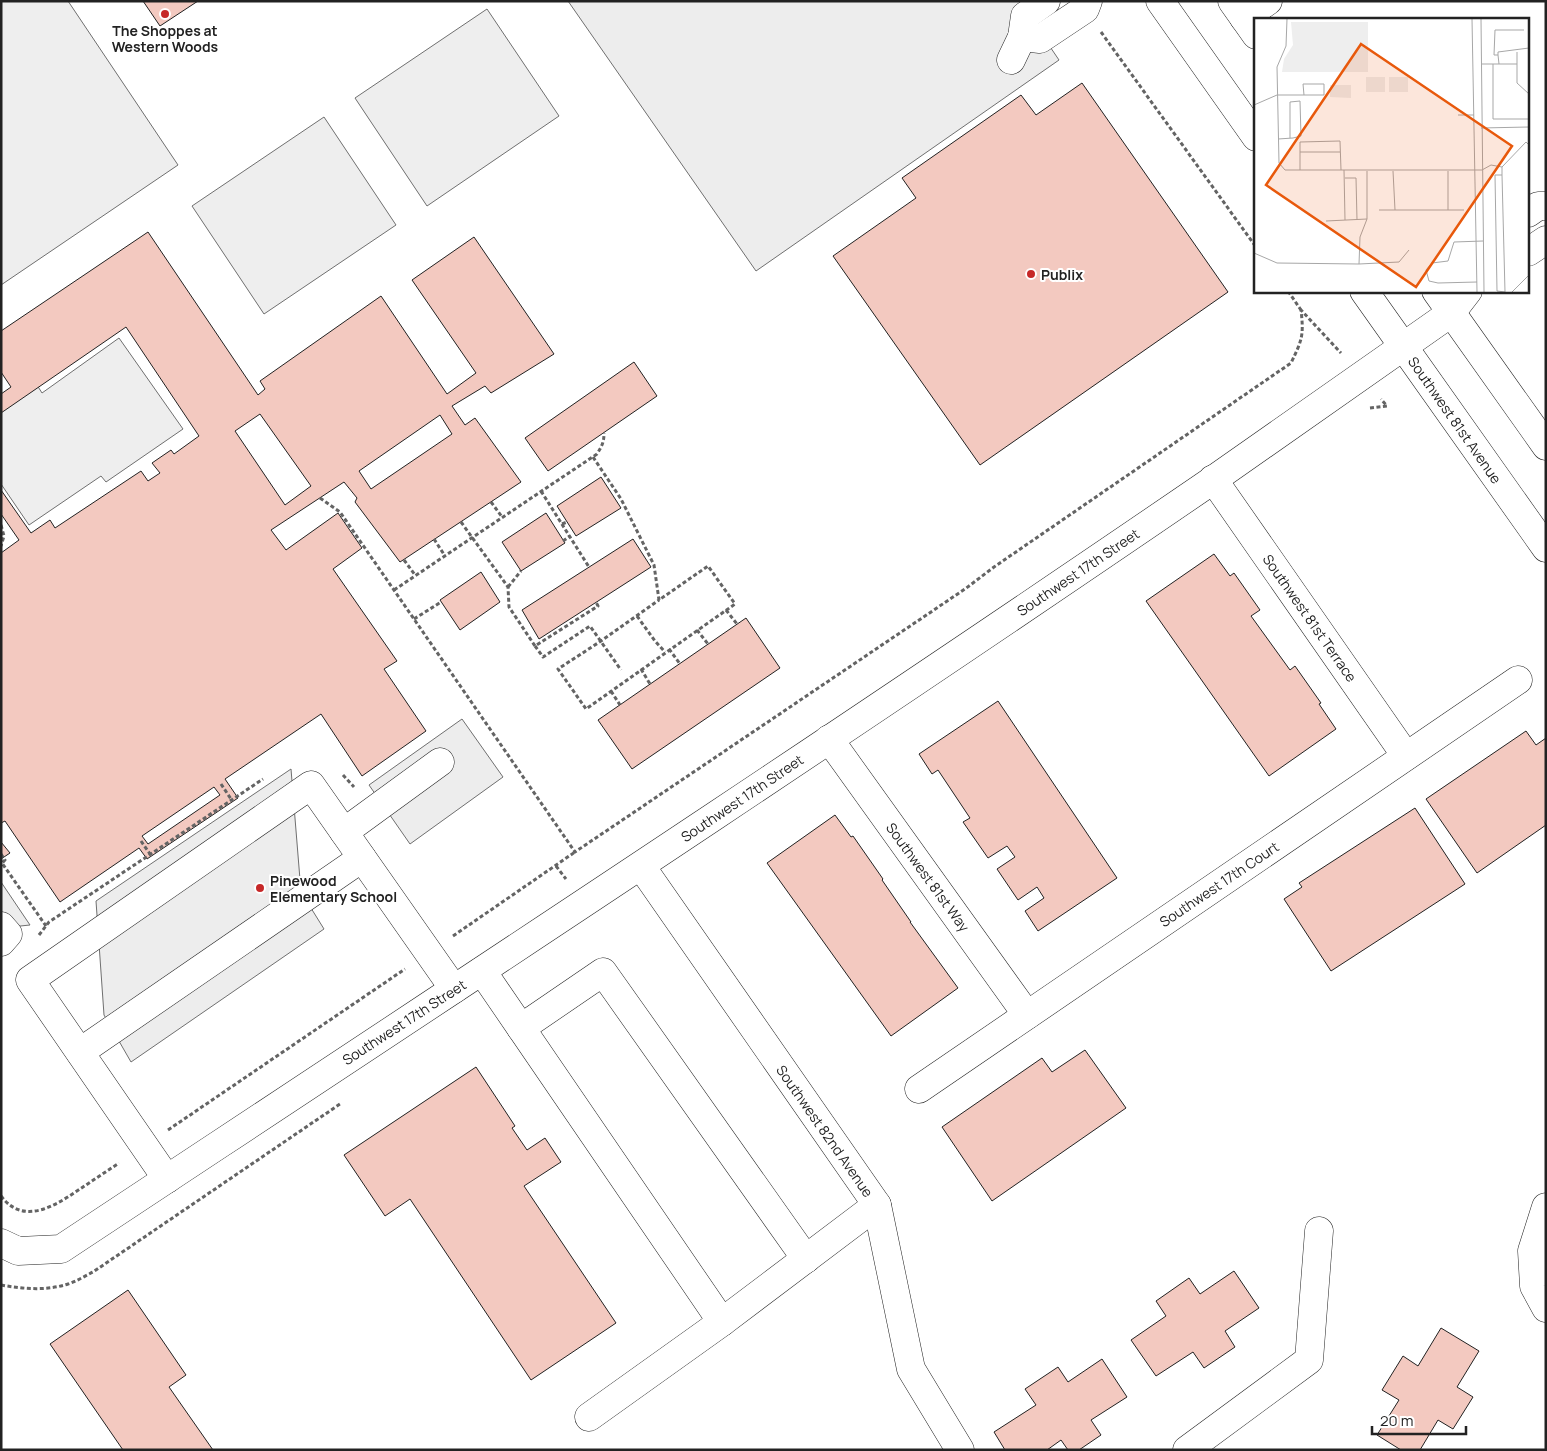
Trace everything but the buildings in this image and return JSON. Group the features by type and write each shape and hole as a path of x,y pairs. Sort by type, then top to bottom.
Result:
{"street":[{"path":"1046,1 1025,16 1017,49 1040,39 1087,5"},
{"path":"1160,1 1254,134"},
{"path":"1244,18 1268,1"},
{"path":"1530,212 1538,206 1546,206"},
{"path":"1530,251 1546,240"},
{"name":"Southwest 81st Avenue","path":"1365,292 1546,548"},
{"name":"Southwest 17th Street","path":"10,1247 61,1249 641,866 1213,479 1403,346 1444,302 1466,292"},
{"path":"1444,302 1546,446"},
{"name":"Southwest 81st Terrace","path":"1213,479 1406,756"},
{"name":"Southwest 17th Court","path":"919,1089 1518,680"},
{"name":"Southwest 81st Way","path":"829,739 1027,1015"},
{"path":"344,832 440,762"},
{"path":"167,1179 30,980 311,786 454,989"},
{"path":"80,1052 362,858"},
{"name":"Southwest 82nd Avenue","path":"641,866 877,1205 910,1369 960,1450"},
{"path":"1,926 8,934 1,942"},
{"path":"482,971 722,1322"},
{"path":"521,1028 602,972 806,1259"},
{"path":"588,1416 722,1322 877,1205"},
{"path":"1546,1207 1532,1251 1534,1286 1546,1308"},
{"path":"1187,1450 1309,1360 1319,1231"}],"path":[{"path":"1087,5 1254,244"},
{"path":"1289,292 1301,310"},
{"path":"1,1196 15,1208 26,1211 42,1210 55,1205 965,589 994,567 1291,363 1297,351"},
{"path":"394,590 593,457 603,446 604,433"},
{"path":"593,457 621,499 654,566 659,600"},
{"path":"542,491 589,567"},
{"path":"320,498 340,512 575,852"},
{"path":"491,502 502,517"},
{"path":"462,522 508,587 509,607 543,657 590,626 621,670"},
{"path":"562,524 567,522"},
{"path":"1,525 4,536 1,546"},
{"path":"563,541 570,536"},
{"path":"434,539 445,556"},
{"path":"404,560 415,575"},
{"path":"708,566 735,604 726,610 586,709 558,669 708,566"},
{"path":"508,587 521,571"},
{"path":"414,619 441,602"},
{"path":"535,646 598,606 596,602"},
{"path":"726,610 737,624"},
{"path":"637,616 665,652"},
{"path":"697,630 708,644"},
{"path":"669,649 680,664"},
{"path":"641,669 650,684"},
{"path":"611,691 620,705"},
{"path":"221,784 231,799"},
{"path":"141,841 150,854"},
{"path":"1,854 5,860 2,863 46,926"}],"shaded area":[{"path":"1,1 68,1 178,165 1,285"},
{"path":"568,1 1019,1 1059,60 756,271"},
{"path":"487,9 559,116 427,206 355,98"},
{"path":"324,117 396,225 264,314 192,206"},
{"path":"119,338 183,429 106,482 101,476 29,525 1,484 1,412 37,385 42,393"},
{"path":"462,719 503,777 410,844 369,785"},
{"path":"291,769 301,892 324,929 131,1062 104,1015 96,901"},
{"path":"1,882 30,925 1,928"}],"place":[{"name":"The Shoppes at Western Woods","path":"165,14"},
{"name":"Publix","path":"1031,274"},
{"name":"Pinewood Elementary School","path":"260,888"}]}
